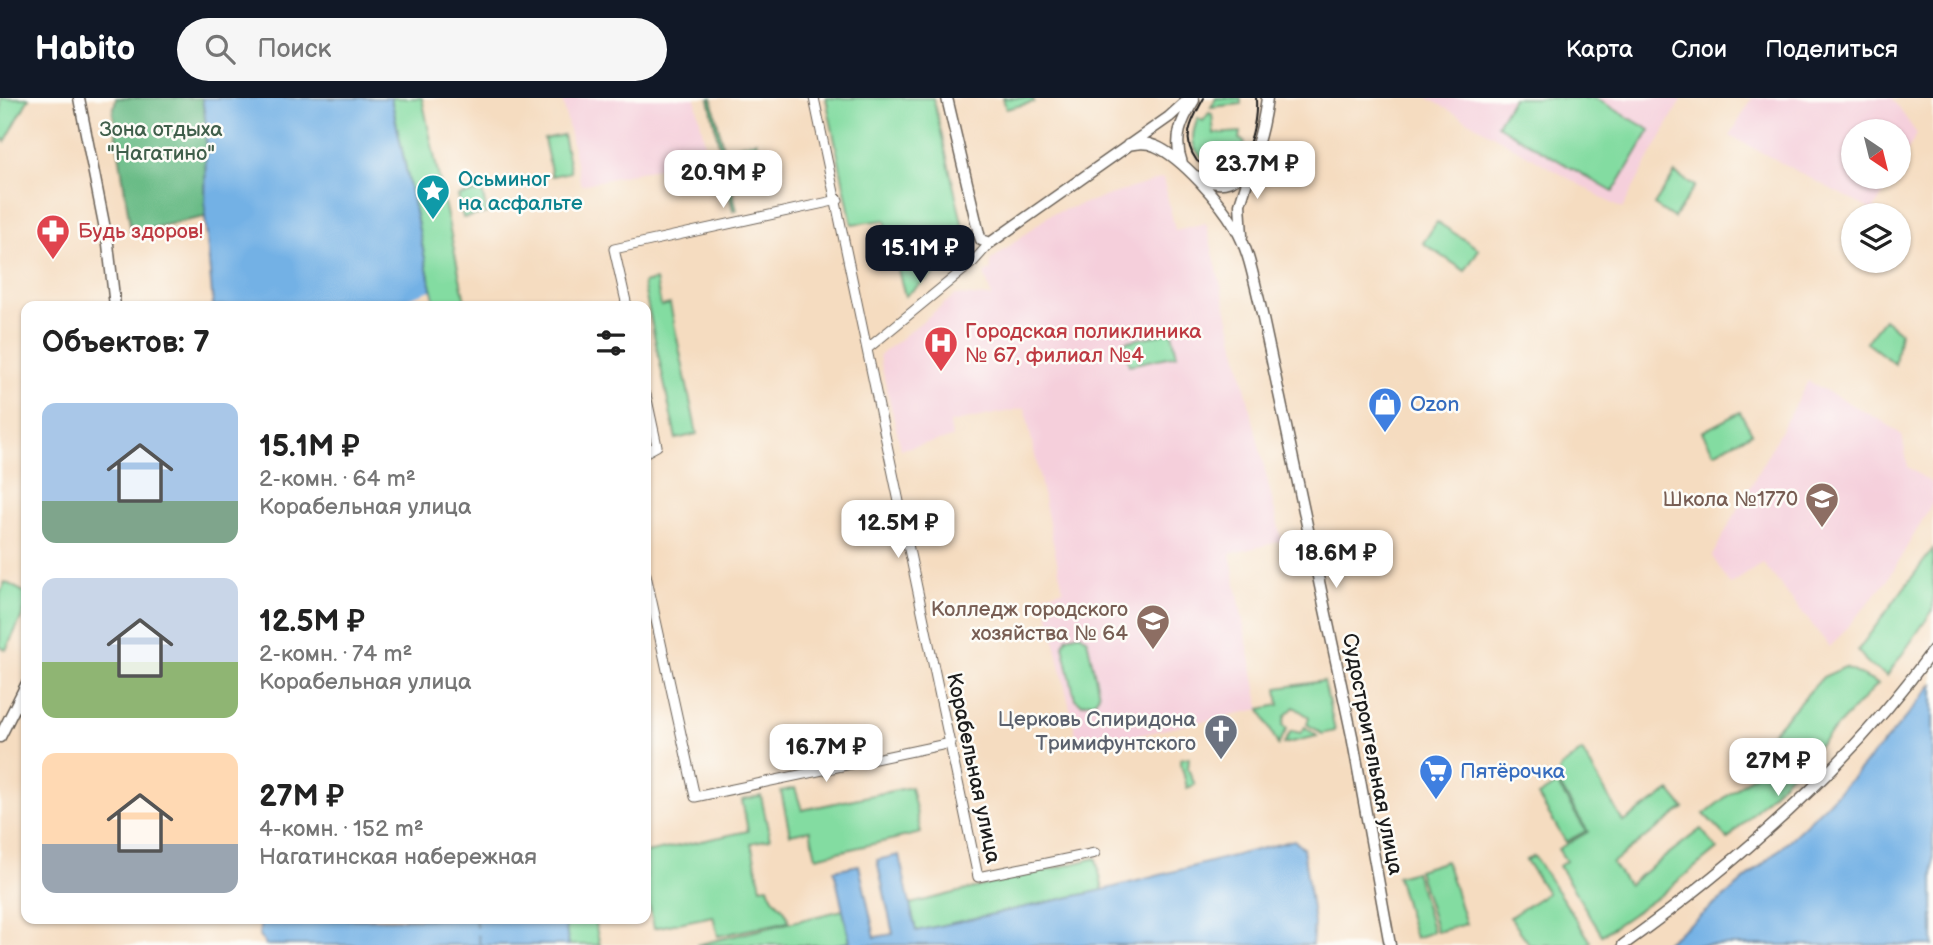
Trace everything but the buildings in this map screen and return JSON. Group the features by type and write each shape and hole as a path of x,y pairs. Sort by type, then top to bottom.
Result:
{"street":[{"path":"79,98 108,244 114,301"},
{"name":"Корабельная улица","path":"814,98 838,200 978,877 1096,853"},
{"path":"947,98 979,234 981,240 990,243"},
{"path":"867,349 973,262 990,243 1193,98"},
{"path":"1193,98 1179,129 1178,154 1187,169 1228,217 1243,244"},
{"path":"1243,244 1240,204 1267,98"},
{"path":"1128,145 1142,142 1155,146 1187,169 1214,182 1238,176 1254,157"},
{"path":"625,301 614,249 838,200"},
{"name":"Судостроительная улица","path":"1243,244 1259,300 1352,736 1390,945"},
{"path":"651,418 657,446 651,449"},
{"path":"651,598 695,797 951,743"},
{"path":"1623,945 1732,863 1807,793 1886,710 1933,650"},
{"path":"0,737 21,695"}],"shaded area":[{"path":"562,98 695,98 708,157 581,185"},
{"path":"1428,98 1682,98 1622,209"},
{"path":"1752,98 1892,98 1907,119 1841,119 1841,189 1886,189 1878,203 1858,203 1730,136"},
{"path":"1911,125 1917,134 1911,145"},
{"path":"1163,178 1175,230 1206,223 1282,541 1230,554 1260,709 1079,748 1044,594 1063,590 1025,408 950,423 952,438 901,449 879,356 955,295 992,297 984,273 991,270 990,261 1051,214"},
{"name":"Школа №1770","path":"1808,381 1884,422 1902,435 1908,467 1933,484 1933,502 1887,581 1830,647 1763,563 1730,585 1712,556"}],"green space":[{"path":"1,98 29,98 5,142 0,136"},
{"name":"Зона отдыха \"Нагатино\"","path":"116,98 202,98 206,124 205,217 131,232 113,112"},
{"path":"391,98 422,98 465,301 434,301"},
{"path":"712,98 737,211 733,211 709,99"},
{"path":"826,98 933,98 968,248 905,296 885,220 852,224"},
{"path":"1003,98 1033,98 1034,102 1006,109"},
{"path":"1216,98 1241,98 1241,104 1211,107"},
{"path":"1513,98 1595,98 1650,130 1613,192 1497,125"},
{"path":"1209,113 1212,114 1214,134 1240,132 1239,139 1245,142 1232,160 1209,162 1195,148 1193,137 1198,118 1203,121"},
{"path":"563,135 571,172 552,176 544,139"},
{"path":"756,141 761,161 735,167 731,147"},
{"path":"1675,173 1695,186 1674,218 1654,205"},
{"path":"482,191 487,213 463,218 458,196"},
{"path":"1437,222 1479,249 1465,271 1423,243"},
{"path":"656,280 661,306 670,304 697,434 676,439 651,321 651,301 647,301 643,283"},
{"path":"1884,319 1900,332 1895,364 1866,342"},
{"path":"1172,332 1177,355 1129,365 1124,342"},
{"path":"1740,412 1752,433 1714,453 1702,432"},
{"path":"1933,549 1933,610 1887,676 1868,664 1858,650"},
{"path":"5,582 21,590 21,618 6,650 0,647 0,593"},
{"path":"1080,634 1087,639 1099,694 1095,701 1082,704 1075,699 1063,645 1067,637"},
{"path":"1845,667 1878,684 1728,839 1704,814 1770,762 1760,746 1823,677"},
{"path":"1324,681 1335,731 1322,734 1307,724 1309,717 1294,707 1285,716 1283,725 1287,729 1278,745 1260,709 1279,705 1277,688"},
{"path":"1305,727 1317,736 1284,744 1291,731 1301,733"},
{"path":"1582,751 1623,822 1670,791 1684,808 1612,863 1628,885 1701,829 1717,849 1662,894 1602,935 1559,866 1566,861 1558,849 1588,832 1556,779 1561,767"},
{"path":"1189,757 1188,769 1195,785 1187,788 1180,759"},
{"path":"1557,784 1586,831 1566,842 1538,796"},
{"path":"911,787 921,833 816,857 810,830 790,834 781,791 795,788 802,810"},
{"path":"761,796 770,839 751,843 761,887 768,886 789,921 718,936 713,916 654,928 651,914 651,852 748,831 742,800"},
{"path":"1534,856 1591,942 1586,945 1530,945 1510,917 1547,893 1526,860"},
{"path":"1096,858 1103,890 916,931 910,904"},
{"path":"1446,861 1466,924 1437,932 1418,870"},
{"path":"1415,871 1433,932 1415,938 1397,876"},
{"path":"843,910 850,942 834,945 696,945"},
{"path":"565,924 595,924 600,945 569,945"}],"water":[{"path":"202,98 391,98 434,301 213,301 205,217 206,124"},
{"path":"1933,684 1933,945 1662,945 1737,886 1806,824 1871,757"},
{"path":"1294,840 1303,848 1314,923 1312,945 834,945 850,942 834,870 859,865 875,937 893,934 877,860 899,855 916,931 1103,890"},
{"path":"260,924 565,924 569,945 266,945 259,936"}],"pier":[{"path":"431,290 434,301 401,301"}],"ferry route":[{"path":"476,924 480,945"}],"tram line":[{"path":"1204,98 1192,122 1189,145 1197,161 1213,169 1225,169 1236,163 1244,154 1254,126 1256,98"}],"place":[{"name":"Осьминог на асфальте","path":"433,221"},
{"name":"Будь здоров!","path":"53,261"},
{"name":"Городская поликлиника № 67, филиал №4","path":"941,373"},
{"name":"Ozon","path":"1385,434"},
{"name":"Школа №1770","path":"1822,529"},
{"name":"Колледж городского хозяйства № 64","path":"1153,651"},
{"name":"Церковь Спиридона Тримифунтского","path":"1221,761"},
{"name":"Пятёрочка","path":"1436,801"}]}
